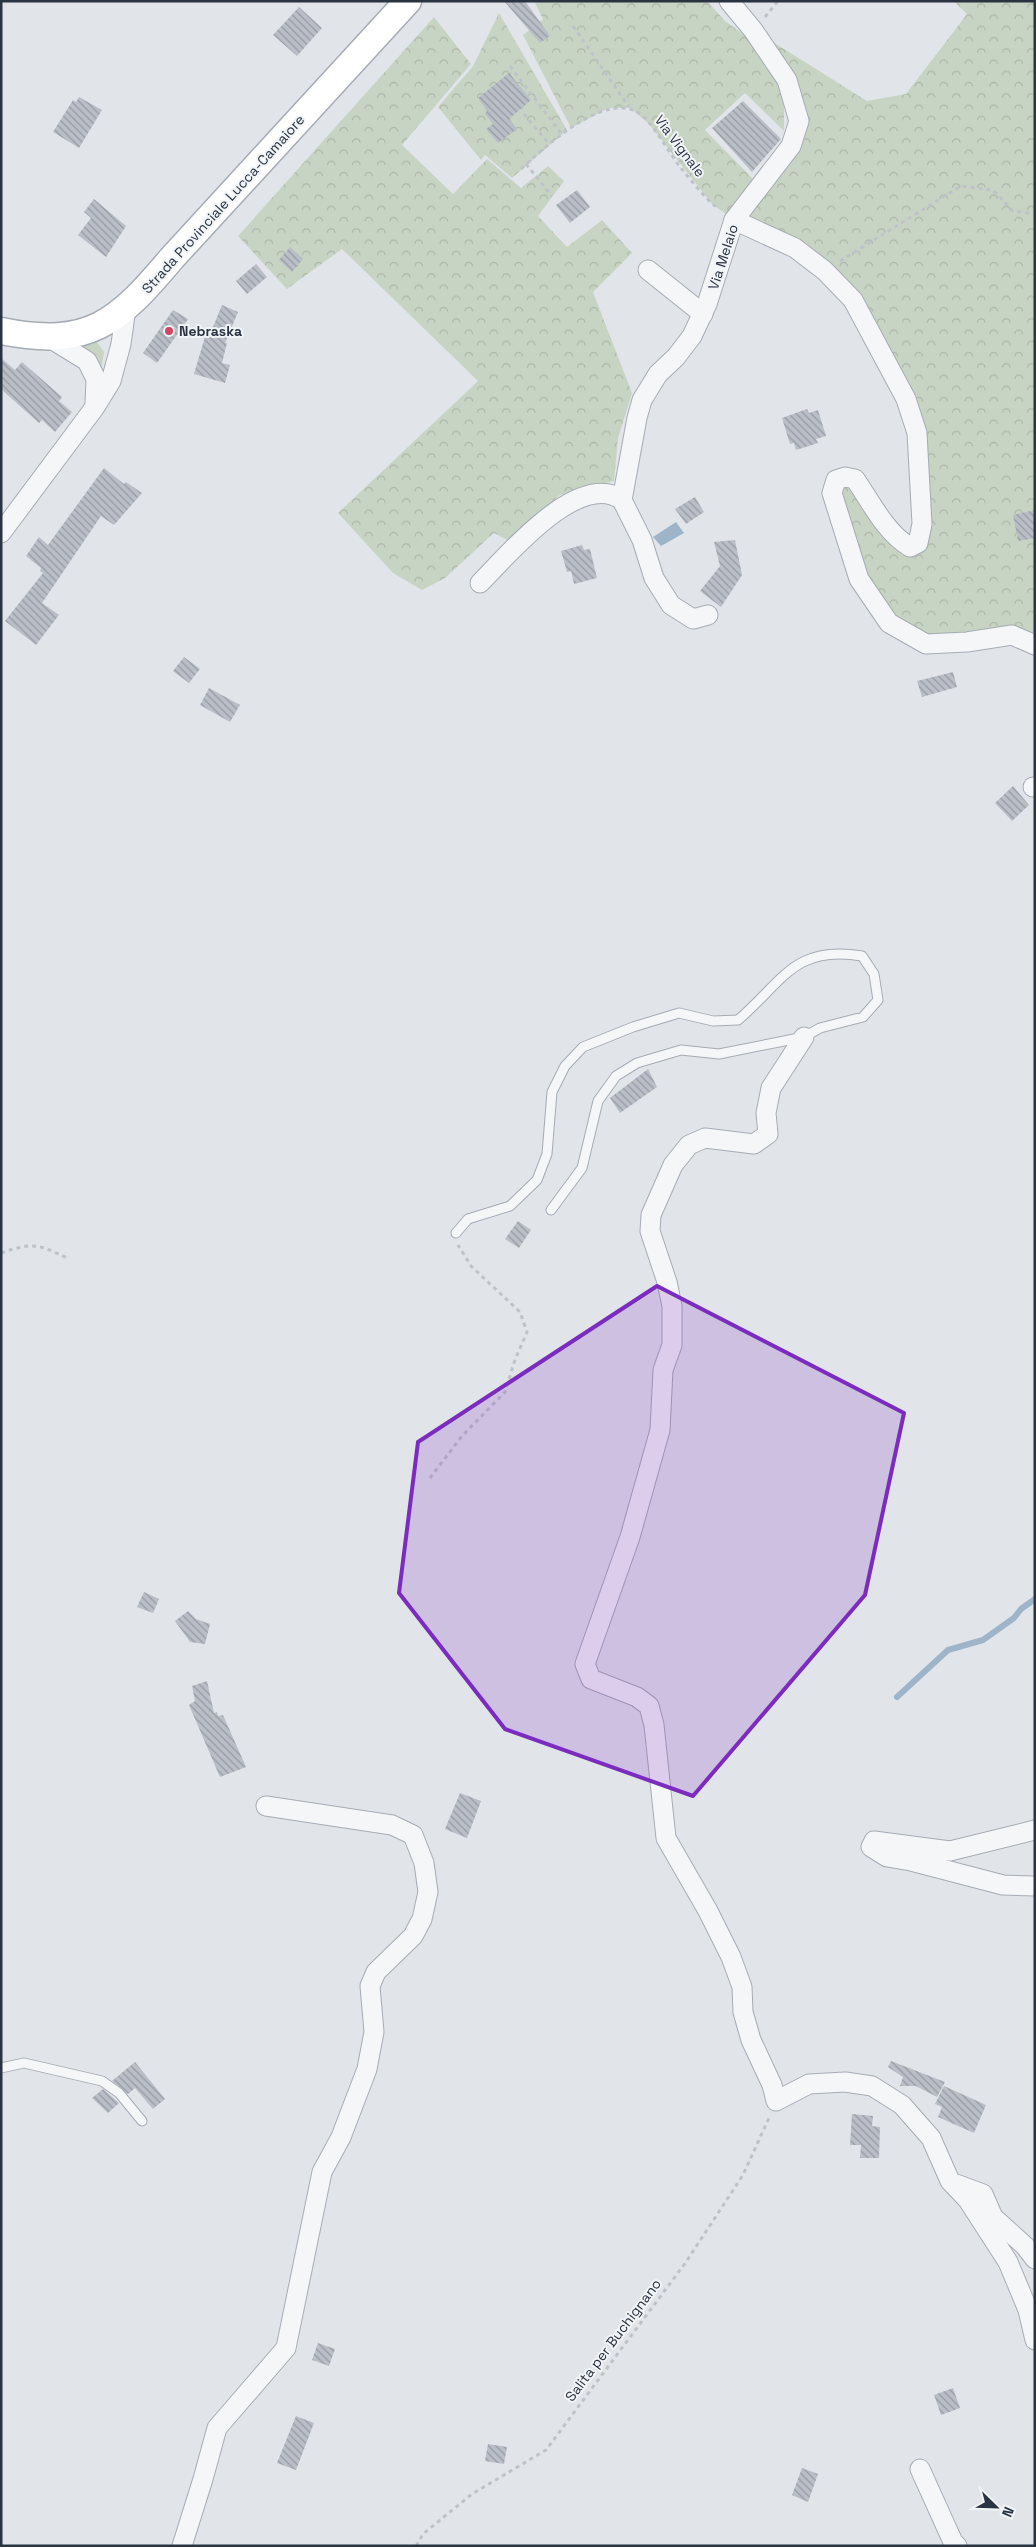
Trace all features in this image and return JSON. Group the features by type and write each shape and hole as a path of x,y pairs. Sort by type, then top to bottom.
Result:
{"main road":[{"name":"Strada Provinciale Lucca-Camaiore","path":"1,331 48,336 84,333 106,323 126,308 137,299 172,258 408,1"}],"street":[{"name":"Via Melaio","path":"622,500 642,400 658,374 692,336 703,314 724,256 734,220 792,146 799,121 787,80 753,30 729,1"},
{"path":"734,220 795,248 825,271 853,300 906,399 917,433 922,524 918,543 910,547 901,541 874,510 855,479 845,477 836,480 832,493 859,578 889,623 926,644 967,642 1012,635 1035,645"},
{"path":"648,270 703,314"},
{"path":"1,533 95,407 110,381 121,344 126,308"},
{"path":"48,336 87,361 96,379 95,407"},
{"path":"480,583 535,526 563,505 606,493 615,494 622,500 642,540 654,578 671,605 693,619 708,615"},
{"path":"804,1037 771,1088 766,1113 768,1134 754,1144 705,1138 689,1145 673,1165 651,1215 650,1231 667,1282 672,1306 672,1345 663,1370 660,1430 630,1537 585,1664 591,1679 637,1697 649,1706 654,1725 666,1838 708,1911 731,1957 742,1987 743,2012 751,2040 772,2084 776,2102 810,2084 845,2082 872,2086 902,2105 931,2138 950,2181 968,2200 1008,2262 1028,2310 1035,2340"},
{"path":"182,2546 217,2428 286,2348 322,2172 340,2137 367,2069 374,2032 370,1986 376,1972 413,1936 422,1919 428,1892 424,1863 413,1835 392,1825 266,1806"},
{"path":"1035,1830 950,1851 874,1842 871,1847 887,1857 911,1861 1003,1885 1035,1886"},
{"path":"950,2181 983,2194 993,2217 1025,2246 1035,2259"},
{"path":"920,2469 953,2542 957,2546"}],"lane":[{"path":"456,1233 468,1219 510,1206 537,1180 547,1154 552,1092 565,1066 583,1047 633,1027 679,1014 713,1020 738,1020 790,968 816,956 840,952 862,956 874,974 878,1000 863,1017 820,1028 804,1037 719,1054 680,1050 636,1063 616,1076 598,1101 582,1168 551,1210"},
{"path":"1,2068 24,2063 102,2081 119,2093 142,2121"}],"path":[{"name":"Via Vignale","path":"573,26 630,108 644,117 675,160 712,204 734,220"},
{"path":"510,66 561,133"},
{"path":"521,169 561,133 608,108 630,108"},
{"path":"524,114 549,144"},
{"path":"526,164 552,196"},
{"path":"825,271 961,186 993,190 1013,211 1035,214"},
{"path":"430,1478 462,1436 505,1392 515,1360 527,1332 520,1312 471,1266 458,1250 456,1233"},
{"path":"1,1253 25,1245 44,1247 67,1258"},
{"name":"Salita per Buchignano","path":"416,2546 423,2534 472,2494 546,2450 691,2254 743,2175 776,2102"}],"highlighted area":[{"path":"657,1286 904,1413 865,1595 693,1796 505,1729 399,1593 418,1442"}],"green space":[{"path":"534,1 707,1 725,21 750,39 778,80 784,107 784,131 745,93 705,130 755,181 726,214 712,204 649,124 630,108 608,108 571,128 523,35 543,19"},
{"path":"954,1 1035,1 1035,638 1008,629 928,636 893,617 864,573 841,496 844,487 851,488 925,548 929,536 928,486 904,379 861,293 803,244 747,217 800,151 805,137 805,118 791,73 773,42 867,101 906,94 967,14"},
{"path":"499,13 567,130 512,178 485,155 481,160 438,107 473,66"},
{"path":"434,17 471,64 402,145 453,194 487,159 521,188 548,166 564,181 538,216 567,247 602,220 632,253 593,292 632,393 618,438 614,481 560,495 509,541 494,533 445,578 422,590 393,573 338,513 478,381 342,249 287,289 238,236"},
{"path":"97,342 104,352 101,370 79,345"}],"water":[{"path":"676,522 684,533 661,546 653,537"}],"building":[{"path":"504,1 525,1 550,36 540,43"},
{"path":"299,7 322,28 297,56 273,35"},
{"path":"509,73 531,100 509,119 517,129 498,143 486,129 493,124 485,114 487,111 478,98"},
{"path":"79,97 102,110 79,148 53,132 73,100 76,102"},
{"path":"743,101 781,139 752,172 712,128"},
{"path":"577,190 590,207 570,223 556,205"},
{"path":"94,199 126,226 106,257 78,235 91,218 84,212"},
{"path":"290,247 303,259 292,272 279,260"},
{"path":"256,264 267,277 247,294 236,281"},
{"path":"222,305 238,312 225,343 227,343 222,363 230,365 225,383 194,374 207,330 211,332"},
{"path":"173,310 188,319 157,363 143,353"},
{"path":"1,358 15,370 22,362 62,397 59,401 72,412 55,432 42,420 39,423 1,389"},
{"path":"807,409 809,413 818,410 826,436 816,439 818,443 796,450 794,443 790,444 782,418"},
{"path":"104,468 124,484 126,482 142,493 114,525 101,516 42,603 59,615 36,645 5,621 43,573 40,571 41,568 26,556 39,537 48,545"},
{"path":"695,497 704,512 686,524 675,509"},
{"path":"1035,510 1035,538 1018,541 1013,515"},
{"path":"735,540 742,575 721,607 700,591 720,566 714,542"},
{"path":"582,545 584,550 590,549 597,578 574,584 571,571 567,572 561,551"},
{"path":"184,657 200,669 189,683 173,671"},
{"path":"953,672 957,687 922,697 917,681"},
{"path":"209,688 240,705 230,722 200,705"},
{"path":"1013,786 1029,805 1012,821 995,803"},
{"path":"648,1069 657,1087 620,1113 610,1098"},
{"path":"518,1221 531,1230 519,1248 505,1239"},
{"path":"144,1592 159,1599 153,1613 137,1607"},
{"path":"188,1611 196,1619 210,1624 205,1644 190,1642 175,1621"},
{"path":"207,1681 214,1713 217,1712 218,1716 223,1715 246,1767 220,1777 189,1705 195,1701 192,1686"},
{"path":"460,1793 481,1801 467,1838 445,1829"},
{"path":"891,2061 945,2082 937,2097 916,2086 900,2086 903,2077 888,2067"},
{"path":"135,2062 165,2099 153,2109 135,2088 128,2094 112,2081"},
{"path":"944,2086 986,2105 974,2133 938,2117 942,2107 935,2104"},
{"path":"103,2089 119,2103 108,2113 92,2098"},
{"path":"852,2114 873,2116 872,2126 880,2127 879,2158 860,2158 861,2145 850,2145"},
{"path":"318,2343 335,2349 329,2366 312,2360"},
{"path":"953,2388 960,2408 941,2415 934,2395"},
{"path":"296,2416 314,2423 296,2470 277,2463"},
{"path":"488,2444 507,2447 504,2464 485,2461"},
{"path":"802,2468 818,2474 808,2502 792,2495"}],"waterway":[{"path":"897,1697 948,1650 983,1640 1014,1618 1021,1609 1035,1599"}],"place":[{"name":"Nebraska","path":"169,331"}]}
